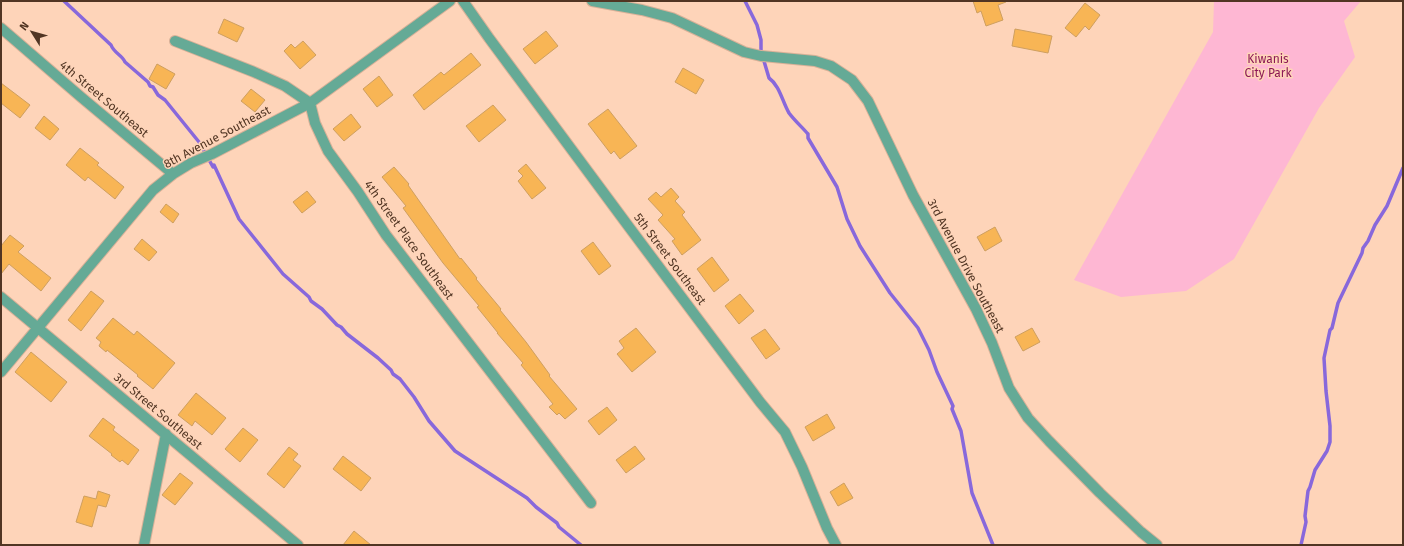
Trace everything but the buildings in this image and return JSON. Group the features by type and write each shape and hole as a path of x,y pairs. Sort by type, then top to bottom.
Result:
{"street":[{"name":"8th Avenue Southeast","path":"1,372 153,190 173,174 191,163 212,154 310,103 450,1"},
{"name":"5th Street Southeast","path":"463,1 629,227 760,402 785,432 802,466 827,528 836,545"},
{"path":"592,1 605,2"},
{"name":"3rd Avenue Drive Southeast","path":"605,2 672,18 744,52 761,56 815,61 831,66 852,80 868,101 913,194 976,309 992,343 1010,388 1028,418 1095,487 1141,532 1157,545"},
{"name":"4th Street Southeast","path":"1,28 173,174"},
{"path":"175,41 272,80 310,103"},
{"name":"4th Street Place Southeast","path":"310,103 314,123 328,151 358,192 386,235 591,503"},
{"name":"3rd Street Southeast","path":"1,297 298,545"},
{"path":"144,545 166,434"}],"green space":[{"name":"Kiwanis City Park","path":"1214,1 1361,1 1344,21 1355,57 1319,108 1234,259 1186,291 1121,297 1074,280 1213,32"}],"waterway":[{"path":"64,1 111,45 125,62 148,82 150,86 153,87 158,95 165,100 199,142 213,167 214,165 239,219 283,274 347,334 378,358 391,370 393,374 400,379 414,397 429,421 455,451 527,498 581,545"},
{"path":"745,1 757,25 761,40 761,51 769,78 776,85 789,113 808,134 808,138 837,187 847,219 860,246 890,293 918,328 929,350 937,372 953,406 952,409 961,431 972,493 993,545"},
{"path":"1301,545 1306,522 1305,516 1308,491 1315,470 1327,451 1330,442 1324,358 1330,330 1332,328 1338,303 1363,248 1387,206 1403,168"}]}
